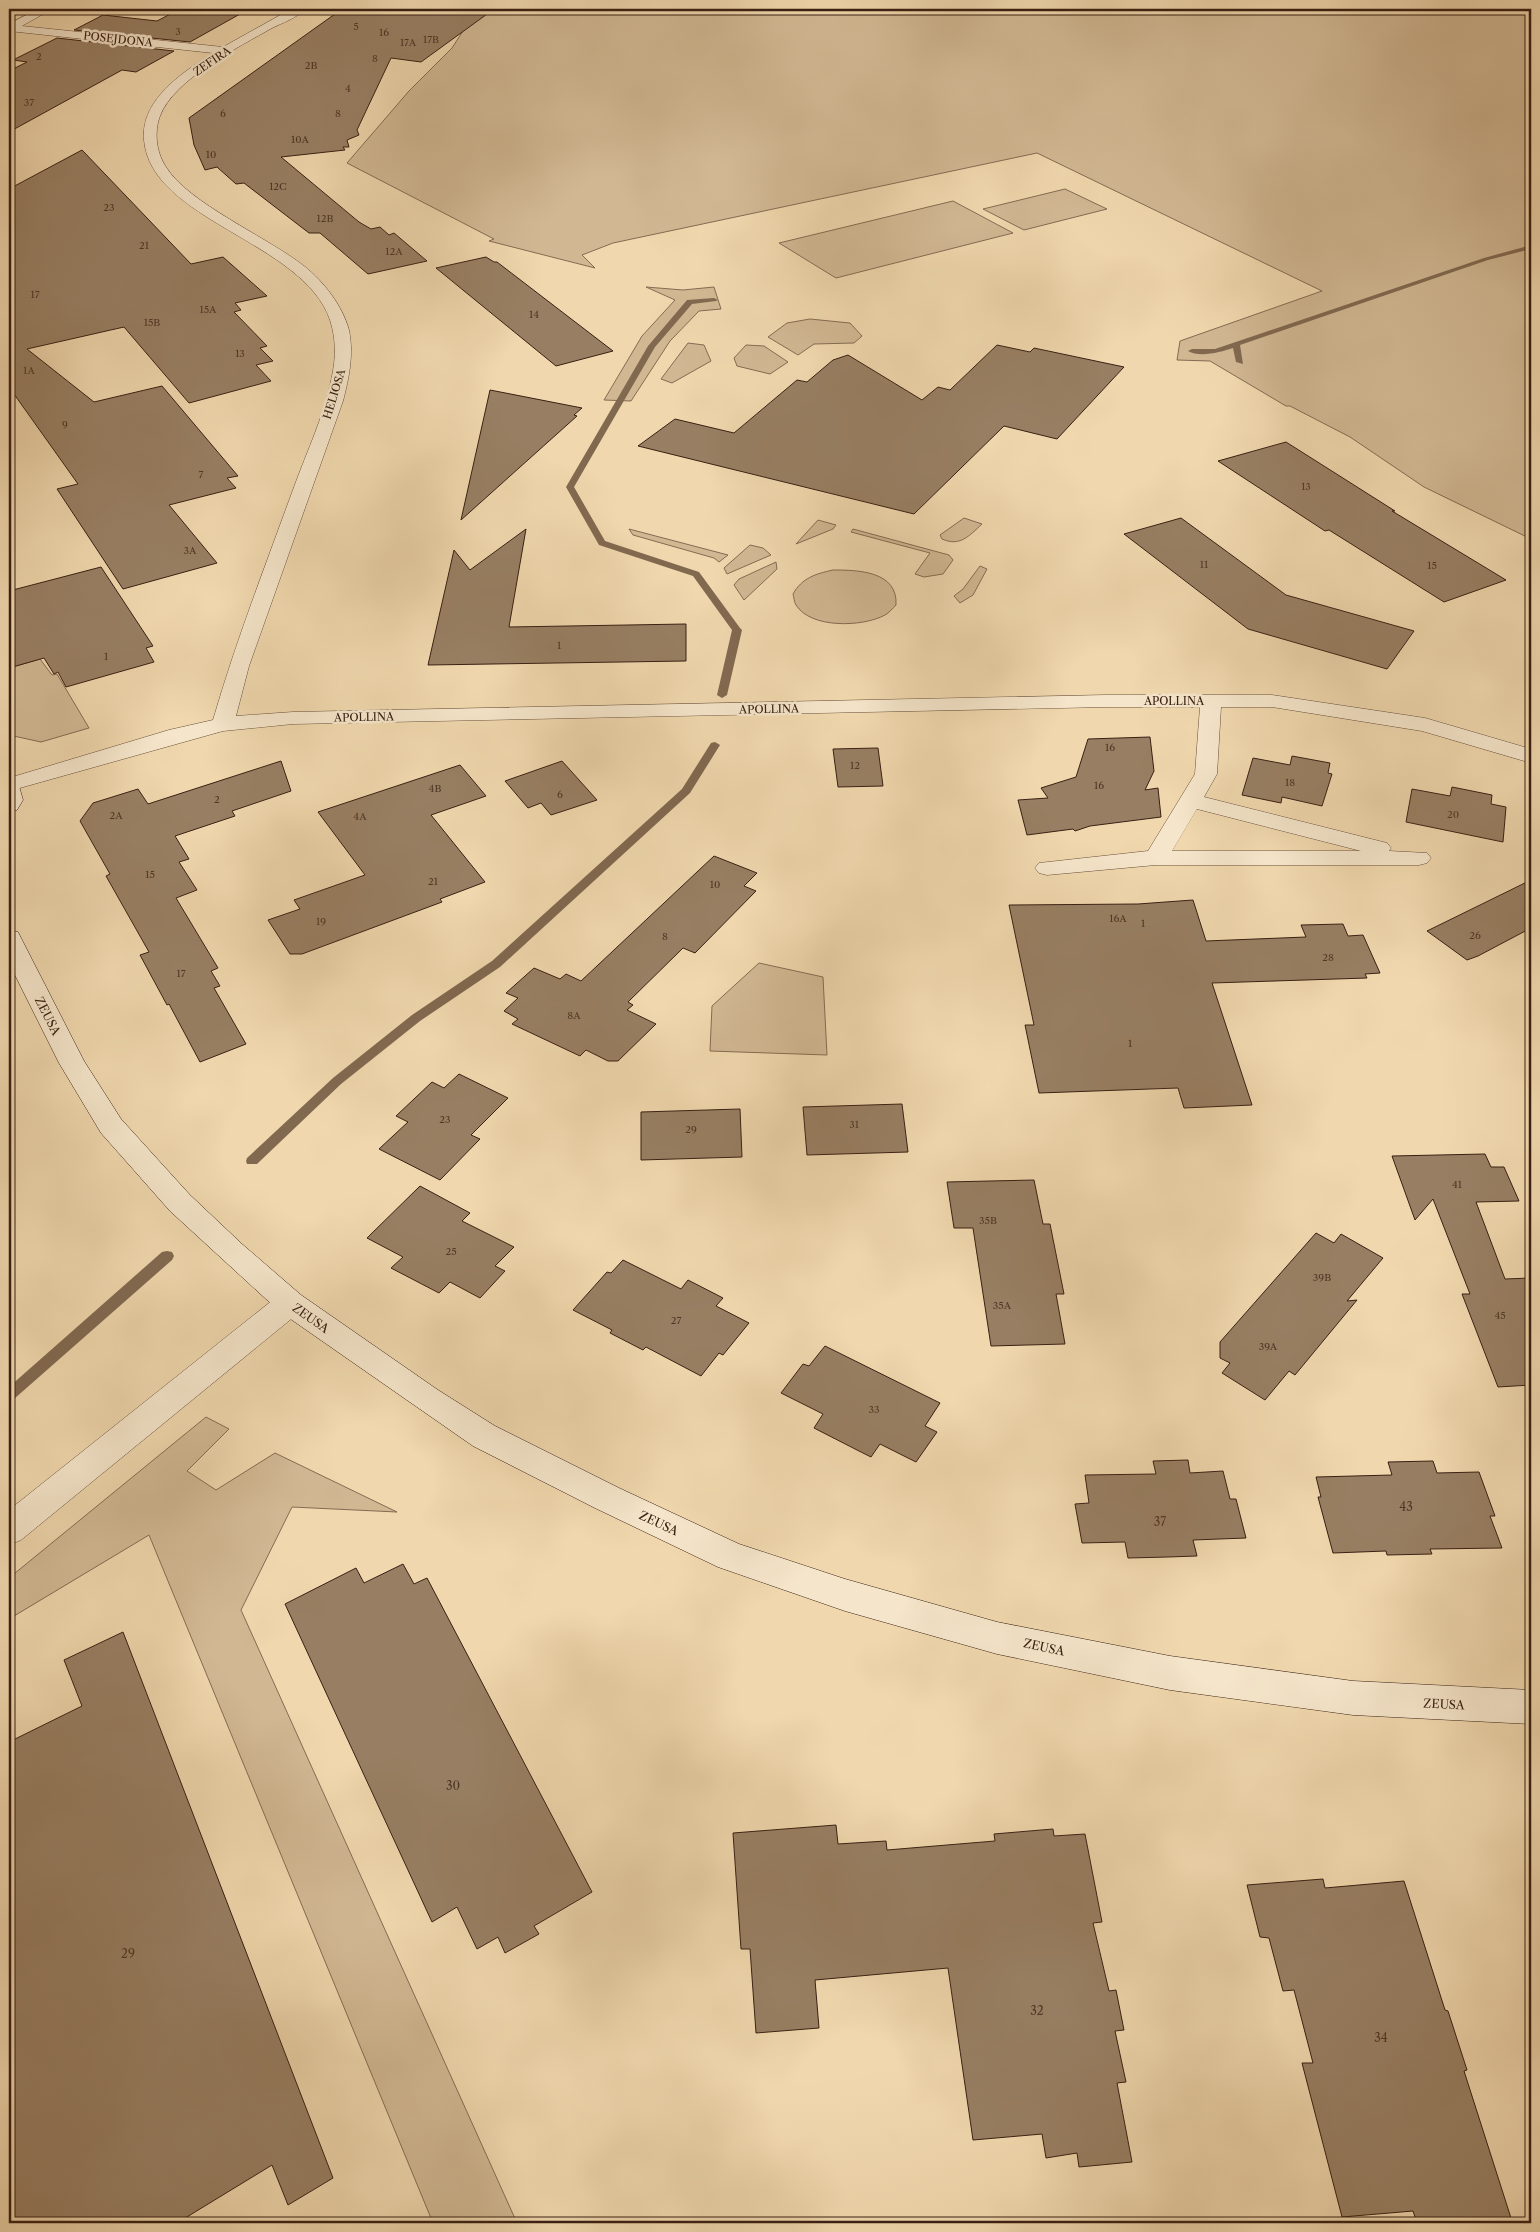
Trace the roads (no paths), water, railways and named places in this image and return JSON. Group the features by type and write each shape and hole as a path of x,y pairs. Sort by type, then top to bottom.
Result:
{"street":[{"path":"9,28 46,9"},
{"name":"ZEFIRA","path":"148,135 157,108 178,85 226,51 299,9"},
{"name":"POSEJDONA","path":"9,28 226,51"},
{"name":"HELIOSA","path":"148,135 157,162 166,177 191,200 291,264 326,297 339,326 344,345 342,377 238,666 223,724"},
{"name":"APOLLINA","path":"9,791 178,735 223,724 292,718 1106,701 1272,701 1425,725 1531,756"},
{"path":"1156,858 1206,774 1211,701"},
{"path":"1047,868 1156,858 1419,858 1190,800"},
{"name":"ZEUSA","path":"9,938 72,1063 111,1126 180,1203 232,1252 290,1303 426,1399 484,1436 606,1498 730,1556 845,1596 997,1638 1170,1673 1353,1698 1531,1707"},
{"path":"9,1530 290,1303"}],"waterway":[{"path":"1236,344 1486,259 1531,247"},
{"path":"714,300 690,302 652,346 570,487 602,543 696,574 737,630 722,695"},
{"path":"1192,351 1216,351 1236,344"},
{"path":"1236,344 1240,362"},
{"path":"252,1161 337,1081 416,1018 496,964 686,791 715,745"},
{"path":"9,1395 167,1256"}]}
